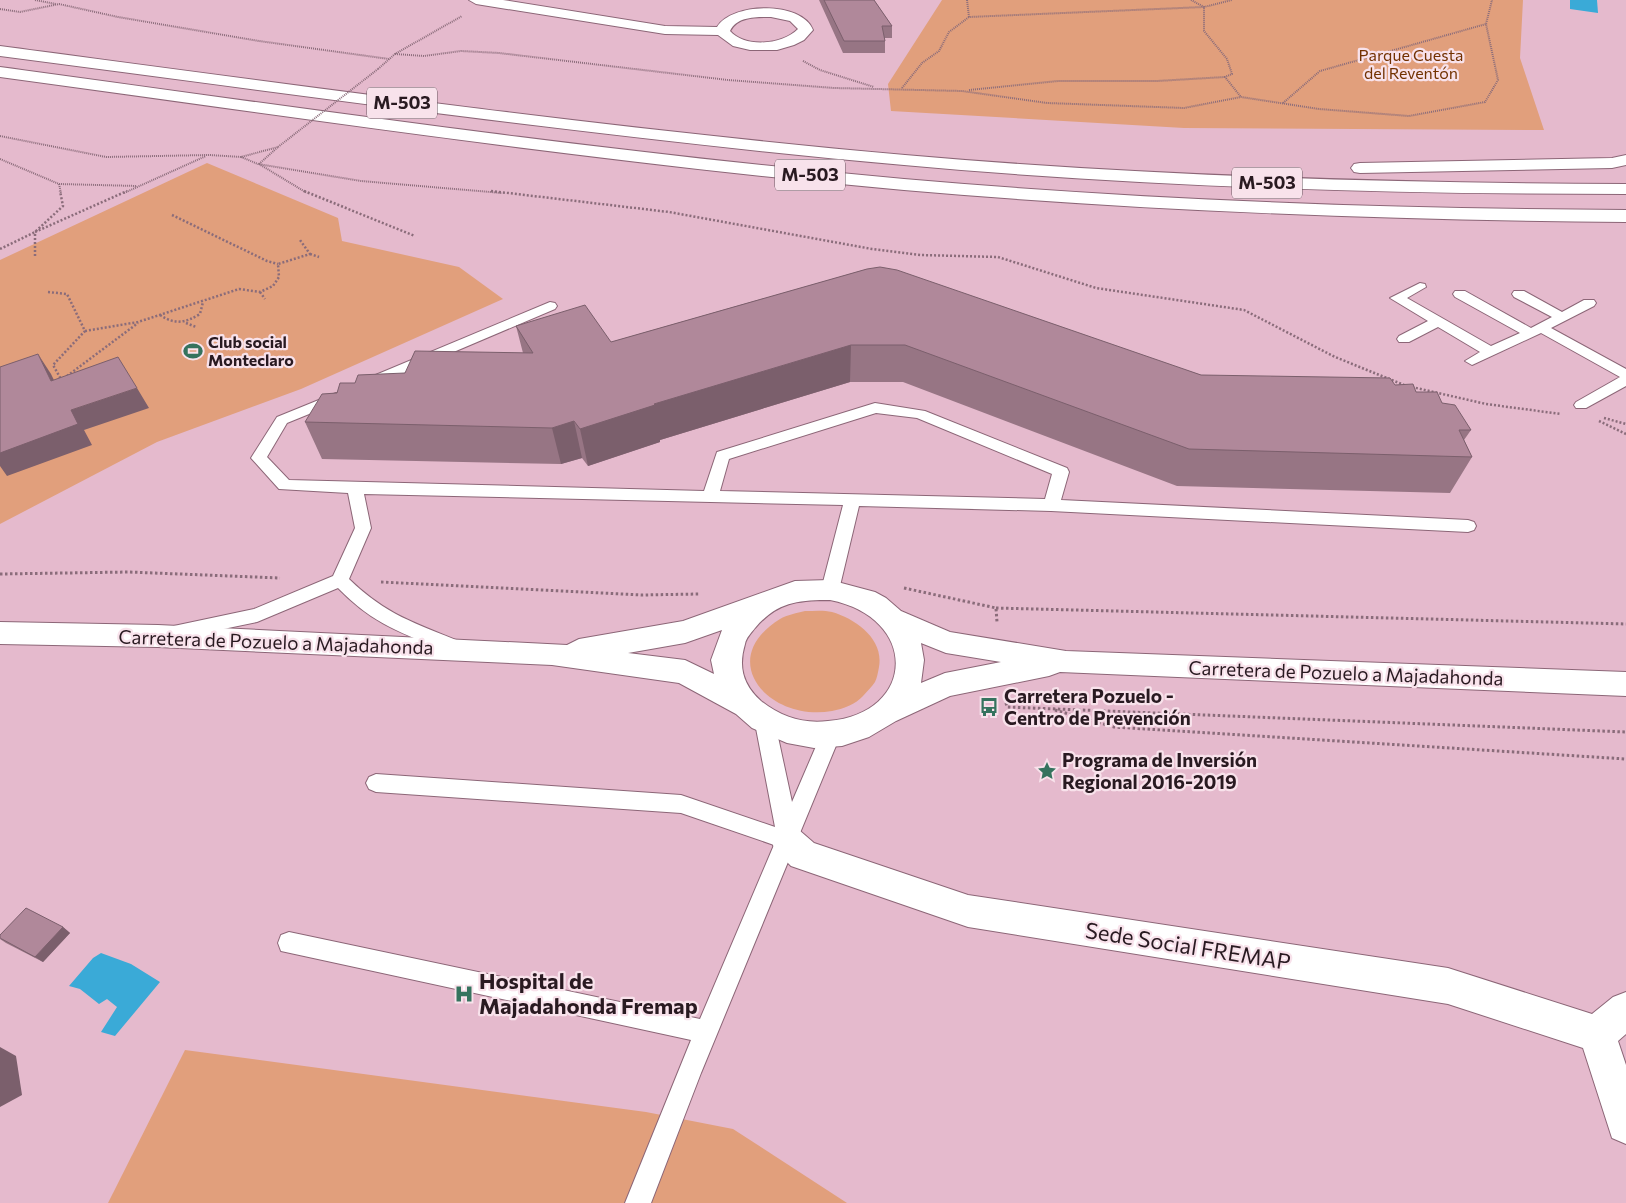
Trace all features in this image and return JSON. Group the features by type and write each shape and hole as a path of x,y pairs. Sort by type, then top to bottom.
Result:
{"main road":[{"path":"482,1 665,30 722,31"},
{"path":"766,6 800,20 805,25 806,30 803,36 784,44 756,46 731,41 724,36 722,31 723,25 734,18 766,6"},
{"name":"M-503","path":"0,51 446,109 702,139 909,160 1210,181 1470,190 1626,189"},
{"name":"M-503","path":"0,72 683,162 955,189 1243,208 1448,226 1626,233"},
{"path":"909,160 1054,161 1240,168 1446,168 1612,163 1626,160"},
{"name":"M-503","path":"1243,208 1496,216 1626,216"},
{"path":"830,590 854,595 875,604 893,619 908,640 912,665 905,690 889,712 863,728 830,736 796,734 765,723 741,704 727,677 727,649 740,624 763,604 794,592 830,590"},
{"name":"Carretera de Pozuelo a Majadahonda","path":"552,654 685,632 763,604"},
{"name":"Carretera de Pozuelo a Majadahonda","path":"893,619 999,663"},
{"name":"Carretera de Pozuelo a Majadahonda","path":"0,633 158,636 552,654 685,672 741,704"},
{"name":"Carretera de Pozuelo a Majadahonda","path":"889,712 945,685 999,663 1066,662 1626,684"},
{"name":"Sede Social FREMAP","path":"787,840 803,855 968,911 1448,986 1597,1034"},
{"path":"1626,1010 1597,1034 1626,1124"}],"lane":[{"path":"1420,287 1396,298 1491,352"},
{"path":"1460,294 1626,375"},
{"path":"1518,294 1562,317"},
{"path":"1472,361 1536,331 1589,303"},
{"path":"550,306 282,420 259,458 286,485 1051,505 1468,526"},
{"path":"1404,339 1437,322"},
{"path":"1580,405 1626,380"},
{"path":"711,496 722,456 875,408 920,414 1061,472 1051,505"},
{"path":"158,636 257,615 340,580 363,528 355,488"},
{"path":"830,590 852,500"},
{"path":"340,580 362,602 388,620 462,650"},
{"path":"765,723 782,801 787,840"},
{"path":"638,1203 830,736"},
{"path":"376,783 681,804 787,840"},
{"path":"289,943 707,1032"}],"path":[{"path":"35,0 118,18 259,41 389,59"},
{"path":"967,0 969,17"},
{"path":"1191,0 1204,7"},
{"path":"902,88 922,63 939,51 948,32 969,17 1204,7 1232,0"},
{"path":"395,54 424,56 461,51 499,53 728,80 834,88 902,88 962,91 1047,103 1184,108 1241,97 1319,109 1410,116 1485,102 1498,80 1486,24 1492,0"},
{"path":"258,164 395,54 482,1"},
{"path":"0,9 20,12 59,4"},
{"path":"962,91 1058,81 1157,81 1225,77 1232,74 1227,59 1204,31 1204,7"},
{"path":"1282,103 1320,71 1486,24"},
{"path":"1225,77 1241,97"},
{"path":"0,136 106,157 209,154 242,157 258,164 278,178 358,216 415,236"},
{"path":"242,157 278,147"},
{"path":"0,249 209,154"},
{"path":"0,159 59,184 138,186"},
{"path":"258,164 361,181 480,190 669,212 872,249 921,255 998,257 1104,289 1244,310 1335,357 1364,367 1404,386 1486,404 1567,414"},
{"path":"35,256 35,232 63,206 59,184"},
{"path":"172,215 267,261 278,264 310,254 319,256"},
{"path":"300,240 310,254"},
{"path":"66,387 53,365 85,331 138,322 203,302 225,292 239,290 260,292 273,286 279,277 278,264"},
{"path":"48,292 67,294 85,331"},
{"path":"260,292 265,299"},
{"path":"159,315 172,323 186,322 200,314 203,302"},
{"path":"62,380 112,344 138,322"},
{"path":"186,322 196,327"},
{"path":"112,344 116,345"},
{"path":"0,574 129,572 283,578"},
{"path":"340,580 641,595 707,594"},
{"path":"901,588 996,608 1626,624"},
{"path":"996,608 999,663 1007,708 1626,732"},
{"path":"1049,709 1114,727 1626,759"}],"green space":[{"name":"Parque Cuesta del Reventón","path":"942,0 1523,0 1520,58 1544,130 1184,128 891,111 888,84"},
{"name":"Club social Monteclaro","path":"207,163 338,218 342,241 459,267 503,299 301,389 157,442 0,524 0,260"},
{"path":"805,611 829,611 841,615 859,625 873,639 879,657 877,677 860,699 849,706 832,711 809,712 788,707 770,698 758,684 751,669 751,652 761,635 780,619"},
{"path":"185,1050 646,1112 733,1129 847,1203 108,1203"}],"water":[{"path":"1570,0 1597,0 1598,13 1570,9"},
{"path":"101,953 131,964 160,982 115,1036 101,1032 117,1007 107,999 99,1004 80,989 69,986 93,958"}],"building":[{"path":"824,0 874,0 892,26 882,26 885,41 844,41"},
{"path":"880,267 897,270 1201,375 1390,378 1395,385 1413,384 1416,392 1437,392 1442,403 1455,405 1471,430 1459,430 1472,457 1189,449 905,345 851,345 654,404 580,429 574,421 552,428 305,422 322,394 337,393 340,383 355,383 358,375 405,373 415,351 533,353 516,326 585,305 611,342 867,269"},
{"path":"38,354 51,381 118,357 137,388 71,410 78,424 0,453 0,367"},
{"path":"26,908 63,927 35,957 0,938 0,935"}],"place":[{"name":"Club social Monteclaro","path":"193,351"},
{"name":"Carretera Pozuelo - Centro de Prevención","path":"989,707"},
{"name":"Programa de Inversión Regional 2016-2019","path":"1047,771"},
{"name":"Hospital de Majadahonda Fremap","path":"464,994"}]}
